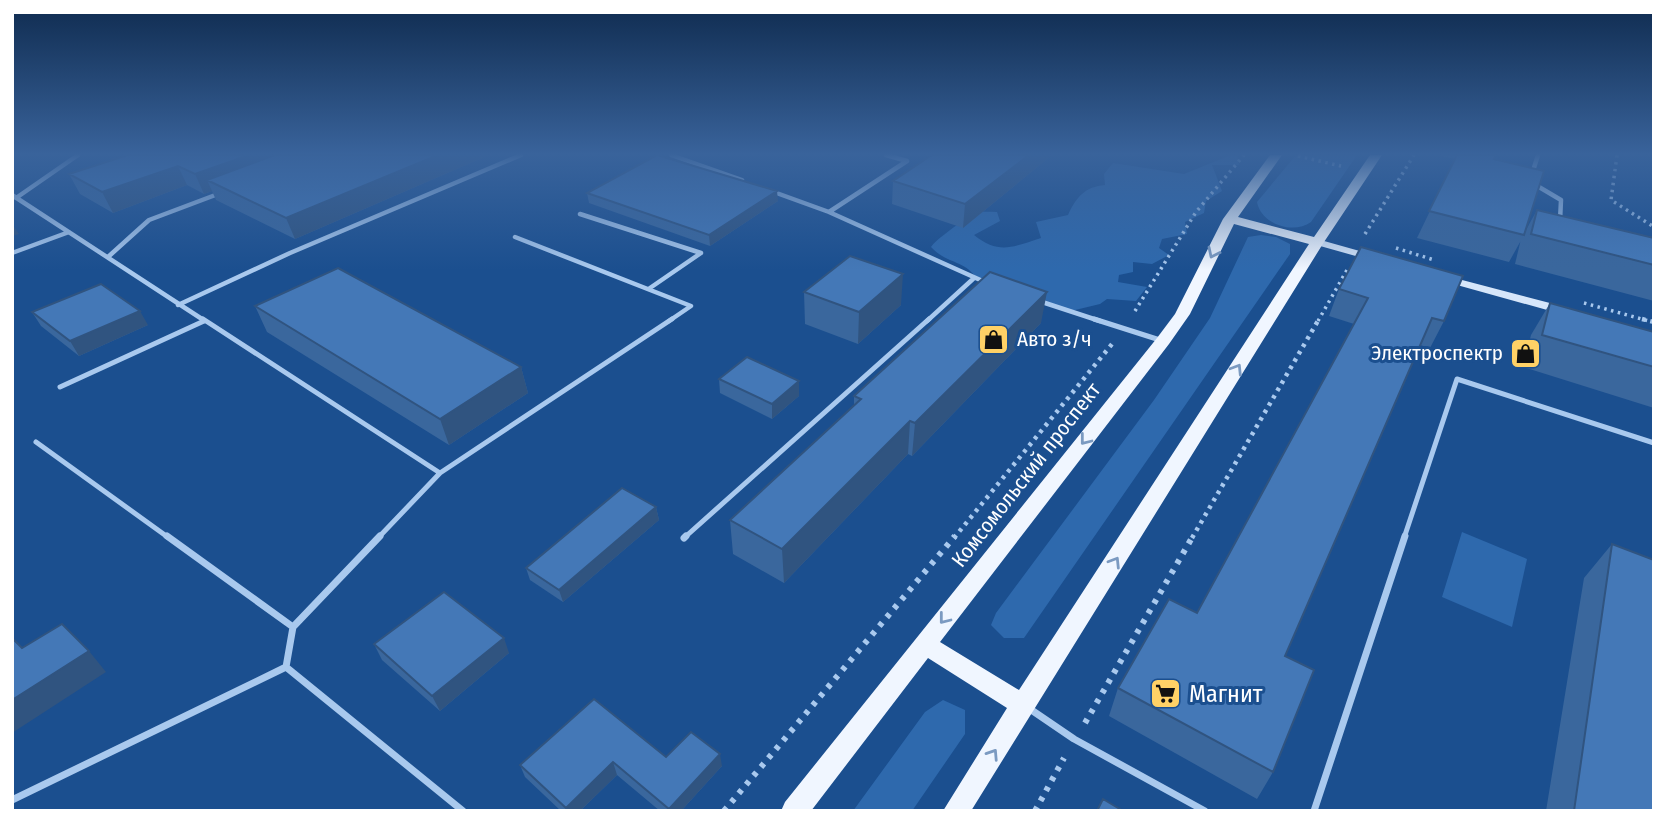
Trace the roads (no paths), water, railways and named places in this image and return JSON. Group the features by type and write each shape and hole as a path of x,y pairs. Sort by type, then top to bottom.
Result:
{"main road":[{"name":"Комсомольский проспект","path":"794,811 1163,341 1182,314 1230,219 1248,193"},
{"path":"956,811 1350,193"},
{"path":"1230,219 1394,264"},
{"path":"1431,274 1574,314"},
{"path":"924,644 1024,706"}],"lane":[{"path":"108,257 149,220 218,193"},
{"path":"178,305 290,253 430,193"},
{"path":"778,193 829,212 974,279 999,287"},
{"path":"829,212 857,193"},
{"path":"1550,193 1561,200 1559,232"},
{"path":"14,197 440,473"},
{"path":"580,214 701,253 650,288"},
{"path":"12,253 69,232"},
{"path":"286,667 293,627 440,473 691,306 515,237"},
{"path":"684,538 974,279"},
{"path":"1036,300 1163,341"},
{"path":"60,387 204,321"},
{"path":"1314,811 1457,379 1654,443"},
{"path":"36,442 293,627"},
{"path":"12,800 286,667"},
{"path":"286,667 463,811"},
{"path":"1024,706 1074,739 1205,811"}],"place":[{"name":"Авто з/ч","path":"994,339"},
{"name":"Электроспектр","path":"1526,353"},
{"name":"Магнит","path":"1166,694"}]}
